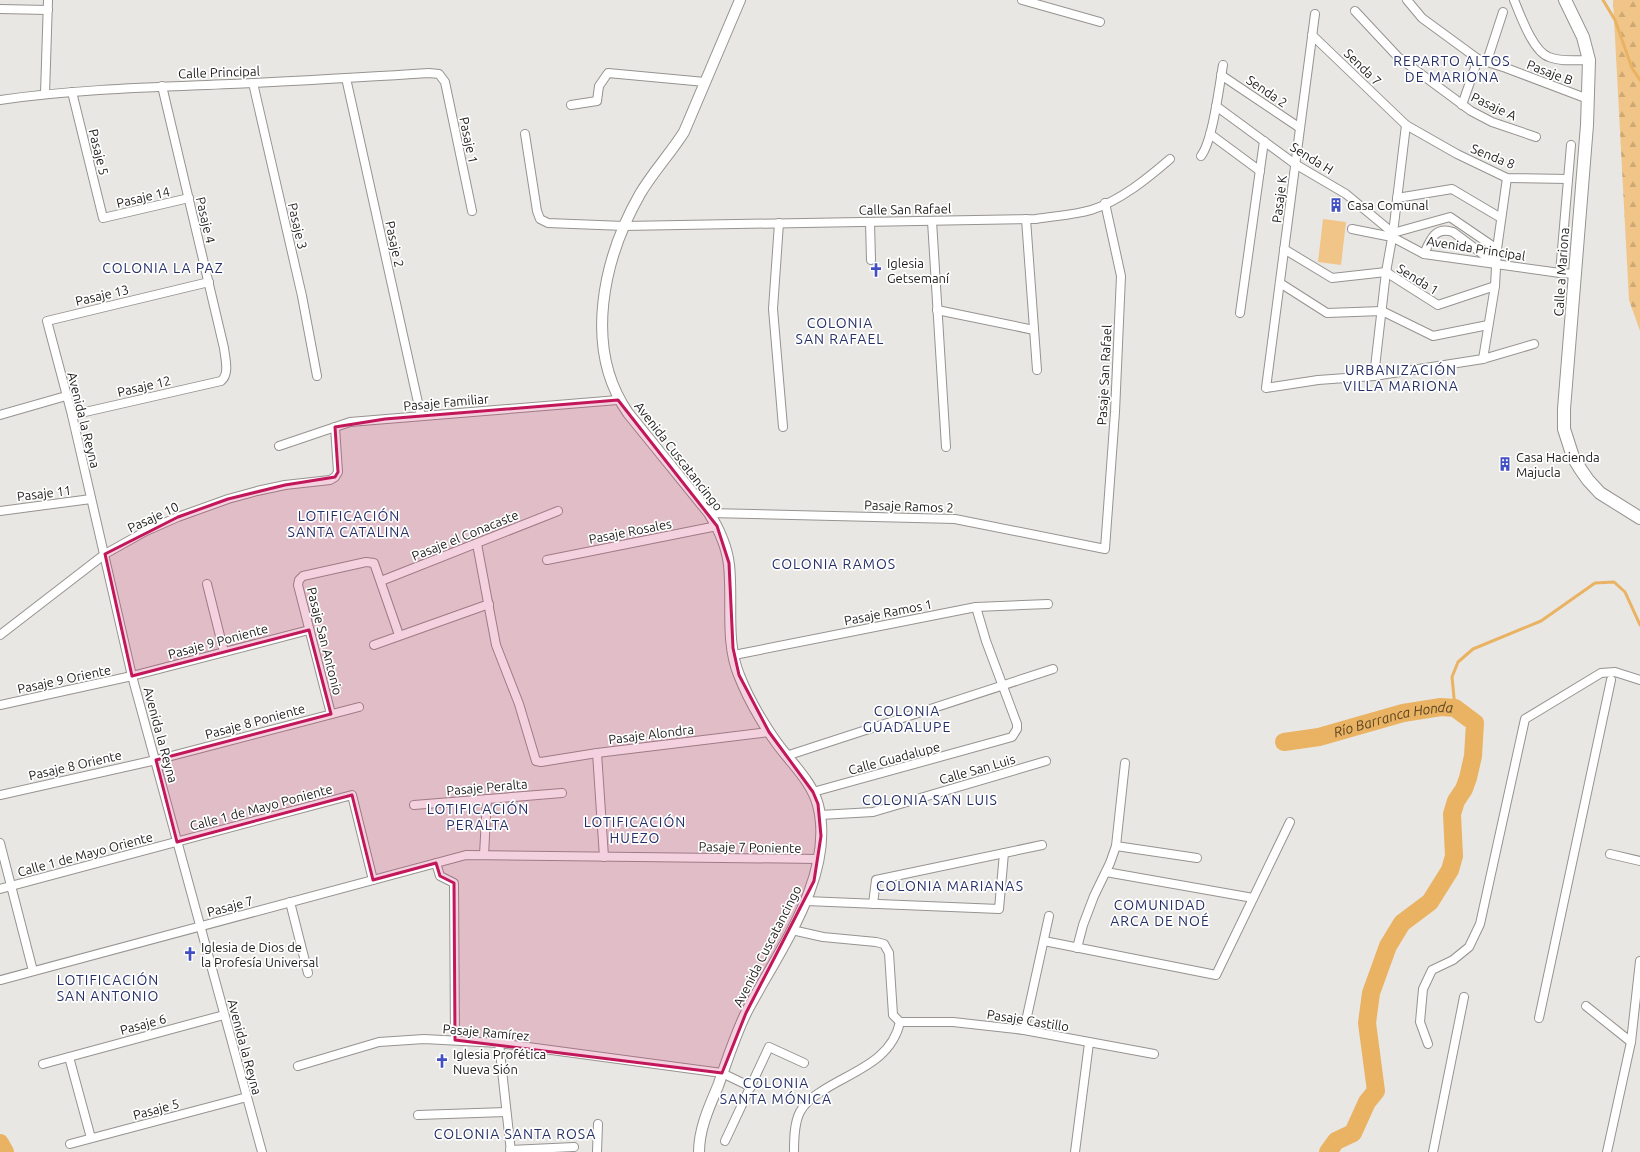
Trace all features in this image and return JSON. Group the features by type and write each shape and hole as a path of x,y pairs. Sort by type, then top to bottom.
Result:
{"main road":[{"name":"Calle a Mariona","path":"1565,0 1582,37 1589,60 1588,99 1564,429 1573,457 1588,480 1600,493 1640,518"}],"street":[{"path":"45,94 48,0"},
{"name":"Avenida Cuscatancingo","path":"698,1152 699,1138 722,1073 746,1013 792,930 814,881 819,859 821,836 820,815 818,804 813,792 800,770 786,756 769,732 739,675 734,656 729,563 717,526 709,513 618,400 607,371 601,336 609,269 624,226 640,194 654,173 673,150 684,132 740,0"},
{"path":"1022,0 1100,22"},
{"name":"Pasaje B","path":"1407,0 1422,18 1478,59 1588,99"},
{"path":"1514,0 1537,48 1547,57 1563,60 1589,60"},
{"path":"0,9 48,10"},
{"name":"Pasaje A","path":"1355,12 1398,58 1470,111 1492,122 1536,137"},
{"path":"1487,61 1503,12"},
{"name":"Pasaje K","path":"1315,14 1266,388 1318,380 1374,376"},
{"name":"Senda 7","path":"1312,35 1406,126 1458,154"},
{"path":"1462,105 1478,59"},
{"path":"1201,156 1204,152 1210,134 1223,65"},
{"name":"Calle Principal","path":"0,100 45,94 162,86 253,83 428,73 440,74"},
{"path":"571,105 597,101 599,86 608,73 705,82"},
{"name":"Pasaje 1","path":"440,74 445,82 472,211"},
{"name":"Senda 2","path":"1221,75 1300,128"},
{"name":"Pasaje 2","path":"346,78 421,416"},
{"name":"Pasaje 3","path":"253,83 302,296 317,376"},
{"name":"Pasaje 4","path":"162,86 224,348 226,373 225,378 221,381"},
{"name":"Pasaje 5","path":"72,92 103,218"},
{"name":"Senda H","path":"1216,106 1295,164 1346,194 1393,235"},
{"path":"1406,126 1393,235 1386,272 1374,376 1484,359 1534,344"},
{"path":"525,134 537,211 540,219 548,223 624,226"},
{"path":"1210,134 1260,171"},
{"path":"1240,313 1264,141"},
{"path":"1560,273 1571,145"},
{"name":"Senda 8","path":"1458,154 1508,178 1568,179"},
{"name":"Calle San Rafael","path":"624,226 1026,219 1091,210 1144,181 1170,158"},
{"path":"1484,359 1495,286 1497,249 1501,218 1508,178"},
{"path":"1398,198 1452,189 1501,218"},
{"name":"Pasaje 14","path":"103,218 189,198"},
{"name":"Pasaje San Rafael","path":"1105,549 1115,412 1120,276 1106,203"},
{"path":"1393,235 1450,217 1497,249"},
{"path":"1026,219 1037,370"},
{"path":"932,221 946,447"},
{"path":"870,222 871,260"},
{"path":"779,223 774,309 783,427"},
{"name":"Avenida Principal","path":"1352,229 1393,235 1424,254 1575,274"},
{"path":"1424,254 1435,234 1438,231 1447,230 1453,232 1497,264"},
{"path":"1284,249 1332,278 1386,272"},
{"name":"Senda 1","path":"1386,272 1438,306 1495,286"},
{"name":"Pasaje 13","path":"47,321 209,282"},
{"path":"1280,283 1327,313 1382,311 1434,336 1488,325"},
{"path":"937,310 1034,330"},
{"name":"Avenida la Reyna","path":"47,321 72,415 132,676 262,1152"},
{"name":"Pasaje 12","path":"72,415 221,381"},
{"path":"0,415 66,396"},
{"name":"Pasaje Familiar","path":"279,446 350,422 618,400"},
{"name":"Pasaje 10","path":"0,635 105,554 146,531 228,499 285,484 330,480 335,477 338,472 336,427"},
{"name":"Pasaje 11","path":"0,511 91,499"},
{"name":"Pasaje el Conacaste","path":"380,581 558,511"},
{"name":"Pasaje Ramos 2","path":"709,513 955,519 1105,549"},
{"name":"Pasaje Rosales","path":"547,560 717,526"},
{"path":"374,645 489,604 477,544"},
{"name":"Pasaje San Antonio","path":"331,714 298,585 299,580 303,576 366,562 374,563 380,581"},
{"path":"380,581 399,635"},
{"path":"207,584 224,652"},
{"name":"Pasaje Alondra","path":"489,604 496,645 519,704 536,760 541,762 597,753 769,732"},
{"name":"Pasaje Ramos 1","path":"734,656 976,607 1048,604"},
{"path":"976,607 986,641 1003,686"},
{"name":"Pasaje 9 Poniente","path":"132,676 309,630"},
{"path":"786,756 1053,669"},
{"path":"1428,1044 1420,1022 1423,989 1432,970 1453,960 1470,947 1480,924 1525,719 1601,673 1615,672 1640,680"},
{"name":"Pasaje 9 Oriente","path":"0,705 132,676"},
{"path":"1539,1018 1611,680"},
{"name":"Calle Guadalupe","path":"813,792 1012,738 1017,729 1017,724 1003,686"},
{"name":"Pasaje 8 Poniente","path":"156,760 359,706"},
{"path":"597,753 604,857"},
{"name":"Pasaje 8 Oriente","path":"0,795 156,760"},
{"name":"Calle San Luis","path":"820,815 872,812 1046,761"},
{"path":"1077,948 1083,925 1094,896 1110,863 1116,846 1125,763"},
{"name":"Pasaje Peralta","path":"414,805 562,793"},
{"name":"Calle 1 de Mayo Poniente","path":"177,842 352,795 373,880"},
{"path":"484,854 487,799"},
{"path":"1044,941 1216,975 1290,822"},
{"name":"Calle 1 de Mayo Oriente","path":"0,889 177,842"},
{"path":"0,843 33,971"},
{"path":"873,904 876,880 1042,845"},
{"path":"1116,846 1197,858"},
{"path":"806,901 999,908 1004,853"},
{"name":"Pasaje 7 Poniente","path":"466,855 484,854 604,857 819,859"},
{"path":"1610,854 1640,861"},
{"name":"Pasaje 7","path":"1,980 466,855"},
{"path":"436,863 440,876 454,883 455,1040"},
{"path":"1106,872 1253,898"},
{"path":"290,902 308,973"},
{"path":"1024,1030 1049,916"},
{"path":"792,930 823,937 884,944 889,953 893,1015 899,1022 894,1038 886,1051 878,1059 828,1086 808,1100 799,1113 794,1152"},
{"path":"1607,1152 1631,1042 1640,961"},
{"path":"1432,1152 1464,997"},
{"path":"1586,1006 1631,1042"},
{"name":"Pasaje 6","path":"43,1064 224,1015"},
{"name":"Pasaje Castillo","path":"899,1022 953,1022 1024,1030 1154,1054"},
{"path":"1632,1030 1640,1022"},
{"name":"Pasaje Ramírez","path":"298,1066 380,1042 424,1039 455,1040 499,1043 722,1073 751,1087"},
{"path":"499,1043 511,1151 574,1147"},
{"path":"1074,1152 1089,1043"},
{"path":"726,1142 769,1047 804,1063"},
{"path":"69,1057 91,1138"},
{"name":"Pasaje 5","path":"70,1144 247,1097"},
{"path":"418,1115 506,1112"},
{"path":"597,1152 598,1124"}],"highlighted area":[{"path":"618,400 717,526 729,563 733,648 739,675 769,732 813,792 818,804 821,836 814,881 746,1013 722,1073 455,1040 454,883 440,876 436,863 373,880 352,795 177,842 156,760 331,714 309,630 132,676 105,554 178,517 228,499 285,485 335,477 338,472 335,427 385,419"}],"green space":[{"path":"1613,0 1640,0 1640,331 1629,300"},
{"path":"1323,219 1346,222 1341,265 1318,262"}],"waterway":[{"path":"1603,0 1615,20 1632,68 1640,80"},
{"path":"1455,708 1452,677 1458,662 1473,649 1541,621 1595,583 1614,582 1625,592 1640,625"},
{"name":"Río Barranca Honda","path":"1284,742 1319,737 1403,713 1441,707 1455,708 1475,723 1473,756 1468,778 1464,789 1456,801 1452,814 1454,856 1450,870 1430,902 1402,923 1388,946 1371,993 1367,1023 1376,1091 1367,1102 1353,1133 1336,1141 1328,1152"},
{"path":"0,1143 5,1152"}],"place":[{"name":"Casa Comunal","path":"1336,205"},
{"name":"Iglesia Getsemaní","path":"876,270"},
{"name":"Casa Hacienda Majucla","path":"1505,464"},
{"name":"Iglesia de Dios de la Profesía Universal","path":"190,954"},
{"name":"Iglesia Profética Nueva Sión","path":"442,1061"}],"district":[{"name":"REPARTO ALTOS DE MARIONA","path":"1452,70"},
{"name":"COLONIA LA PAZ","path":"163,268"},
{"name":"COLONIA SAN RAFAEL","path":"840,332"},
{"name":"URBANIZACIÓN VILLA MARIONA","path":"1401,378"},
{"name":"LOTIFICACIÓN SANTA CATALINA","path":"349,524"},
{"name":"COLONIA RAMOS","path":"834,564"},
{"name":"COLONIA GUADALUPE","path":"907,720"},
{"name":"COLONIA SAN LUIS","path":"930,800"},
{"name":"LOTIFICACIÓN PERALTA","path":"478,818"},
{"name":"LOTIFICACIÓN HUEZO","path":"635,830"},
{"name":"COLONIA MARIANAS","path":"950,886"},
{"name":"COMUNIDAD ARCA DE NOÉ","path":"1160,914"},
{"name":"LOTIFICACIÓN SAN ANTONIO","path":"108,988"},
{"name":"COLONIA SANTA MÓNICA","path":"776,1092"},
{"name":"COLONIA SANTA ROSA","path":"515,1134"}]}
